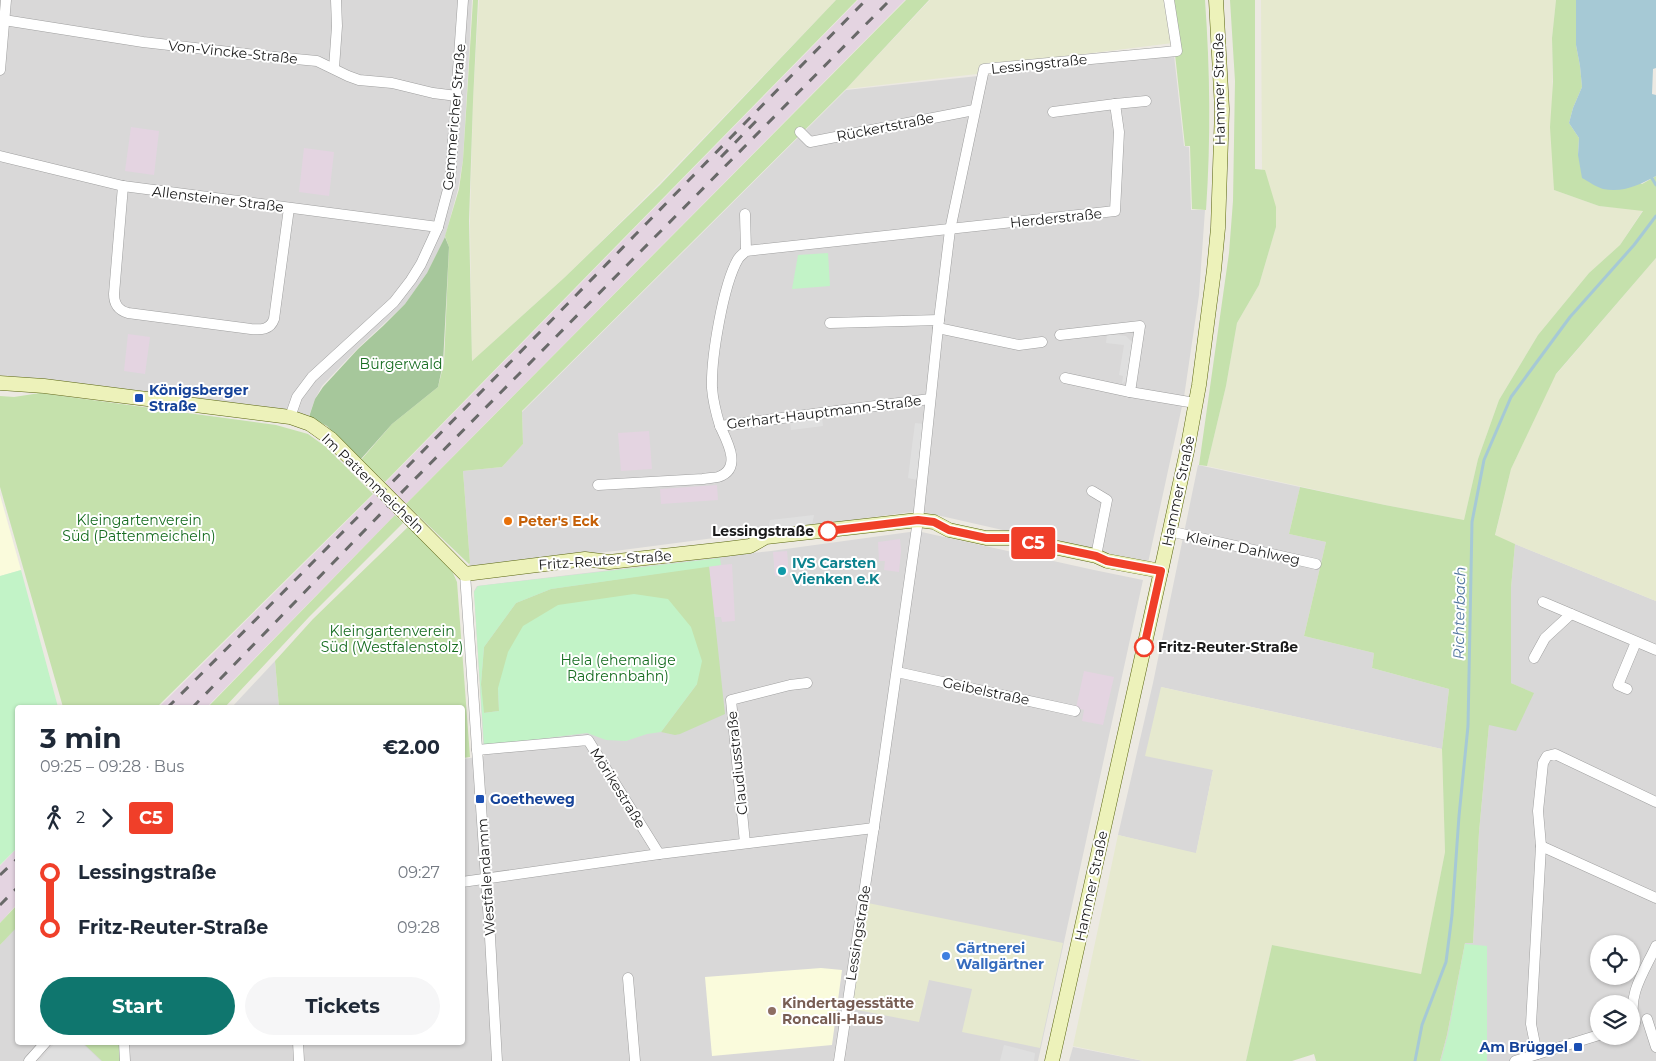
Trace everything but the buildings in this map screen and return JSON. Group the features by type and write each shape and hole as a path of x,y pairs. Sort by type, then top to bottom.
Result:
{"street":[{"path":"0,70 6,0"},
{"path":"334,68 337,26 336,0"},
{"name":"Gemmericher Straße","path":"290,418 297,397 312,377 394,302 421,264 438,227 450,182 462,0"},
{"name":"Lessingstraße","path":"838,1061 874,828 918,520 938,324 950,230 984,69 1177,51 1169,0"},
{"name":"Hammer Straße","path":"1052,1061 1161,571 1195,403 1214,270 1218,228 1222,109 1216,0"},
{"name":"Von-Vincke-Straße","path":"4,20 143,42 318,61 359,80 392,83 433,93 457,96"},
{"path":"1053,112 1146,101"},
{"name":"Herderstraße","path":"950,230 1115,211 1119,132 1115,104"},
{"name":"Rückertstraße","path":"800,132 810,142 974,110"},
{"name":"Allensteiner Straße","path":"0,156 123,186 438,227"},
{"path":"123,186 114,294 115,304 118,308 128,313 251,329 269,327 274,319 289,208"},
{"path":"745,214 746,251 950,230"},
{"name":"Gerhart-Hauptmann-Straße","path":"746,251 737,260 723,302 714,358 712,387 715,410 720,426 930,399"},
{"path":"830,323 938,324 1019,345 1042,342"},
{"path":"1060,335 1140,326 1130,392"},
{"path":"1065,378 1195,403"},
{"name":"Im Pattenmeicheln","path":"0,382 53,387 290,418 310,424 331,439 465,574"},
{"path":"598,485 718,477 731,468 732,460 730,446 720,426"},
{"path":"1092,491 1107,500 1096,556"},
{"name":"Fritz-Reuter-Straße","path":"465,574 585,559 610,562 678,555 750,546 766,537 918,520 934,522 949,530 986,538 1011,538 1096,556 1107,561 1161,571"},
{"name":"Kleiner Dahlweg","path":"1169,531 1316,564"},
{"name":"Westfalendamm","path":"465,574 498,1061"},
{"path":"1543,602 1656,650"},
{"path":"1534,658 1545,638 1571,614"},
{"path":"1618,685 1636,642"},
{"name":"Geibelstraße","path":"897,672 1075,711"},
{"name":"Claudiusstraße","path":"745,844 731,700 790,685 808,683"},
{"name":"Mörikestraße","path":"477,750 588,740 659,854"},
{"path":"1537,1054 1532,1024 1541,846 1538,811 1543,763 1546,756 1554,754 1656,802"},
{"path":"465,881 659,854 874,828"},
{"path":"1541,846 1656,898"},
{"path":"1633,995 1656,946"},
{"path":"628,978 635,1061"},
{"path":"1651,1018 1656,1047"},
{"path":"1515,1061 1590,1038"},
{"path":"29,1061 43,1045"},
{"path":"124,1045 125,1061"},
{"path":"298,1045 299,1061"}],"shaded area":[{"path":"0,0 472,0 463,160 458,189 445,237 427,273 405,304 358,348 322,386 309,416 265,408 0,375"},
{"path":"479,0 836,0 659,184 564,278 472,361 470,222 473,101"},
{"path":"858,0 905,0 209,705 161,705 385,483"},
{"path":"930,0 1166,0 1173,43 979,67 977,74 846,89"},
{"path":"1261,0 1556,0 1552,38 1554,190 1599,206 1643,210 1620,245 1589,273 1538,335 1499,400 1478,459 1464,520 1385,505 1207,466 1226,386 1237,323 1259,285 1276,227 1265,171 1262,170"},
{"path":"1174,55 1184,146 1189,147 1191,210 1205,210 1199,295 1184,397 1148,563 919,511 615,551 469,565 463,471 502,467 523,444 522,412 846,90"},
{"path":"131,127 159,131 154,175 125,171"},
{"path":"304,148 334,152 329,196 299,192"},
{"path":"1656,258 1656,601 1495,536 1511,469 1554,377"},
{"path":"128,334 150,337 145,374 124,371"},
{"path":"1107,334 1126,336 1132,342 1128,378 1122,384 1123,376 1119,375 1124,345 1106,343"},
{"path":"822,418 823,426 791,430 790,422"},
{"path":"915,423 924,424 917,480 908,478"},
{"path":"649,431 652,469 621,471 618,433"},
{"path":"1198,465 1300,487 1289,534 1326,542 1304,636 1374,653 1372,668 1449,689 1442,749 1161,687 1213,770 1196,854 1118,835 1153,683"},
{"path":"717,485 718,500 661,504 660,489"},
{"path":"0,495 21,570 0,576"},
{"path":"814,515 812,525 768,530 770,520"},
{"path":"917,531 1143,580 1038,1061 0,1061 0,945 15,928 15,1045 465,1045 465,759 484,756 474,591 477,586 771,551"},
{"path":"900,539 899,572 884,570 885,561 879,561 878,542"},
{"path":"1515,544 1656,601 1656,1061 1440,1061 1465,943 1473,943 1479,832 1489,725 1533,693 1511,683 1511,588"},
{"path":"787,551 789,575 775,576 773,552"},
{"path":"732,564 735,621 722,622 721,617 714,617 709,566"},
{"path":"275,661 279,705 234,705"},
{"path":"1084,671 1114,677 1103,725 1082,721 1084,710 1076,708"},
{"path":"1161,687 1442,749 1445,852 1421,975 1272,945 1246,1061 1144,1061 1073,1046 1118,835 1196,853 1213,770 1145,756"},
{"path":"15,850 15,906 0,923 0,866"},
{"path":"863,902 1063,943 1040,1048 962,1032 972,989 929,980 919,1022 847,1008"},
{"name":"Kindertagesstätte Roncalli-Haus","path":"821,968 842,970 832,1045 712,1056 705,977"},
{"path":"53,1045 84,1045 101,1061 39,1061"},
{"path":"1004,1045 1035,1053 1034,1061 1000,1061"},
{"path":"1073,1047 1143,1061 1069,1061"}],"green space":[{"path":"473,0 478,0 469,221 472,361 564,278 660,185 836,0 857,0 385,482 361,460 392,424 438,387 444,363 449,247 445,236 459,189 463,160"},
{"path":"906,0 929,0 846,89 522,411 523,444 502,467 463,471 469,564 406,504"},
{"path":"1166,0 1205,0 1209,105 1209,158 1206,210 1192,209 1190,146 1185,146 1175,54"},
{"path":"1230,0 1255,0 1255,169 1265,170 1276,207 1276,227 1259,285 1237,323 1226,386 1207,466 1199,465 1229,253 1233,201 1235,81"},
{"path":"1556,0 1576,0 1576,45 1582,87 1569,123 1579,138 1578,155 1642,184 1656,176 1656,258 1556,374 1511,469 1495,535 1515,544 1511,588 1511,683 1534,693 1516,731 1489,725 1479,832 1473,943 1465,943 1440,1061 1316,1061 1314,1054 1292,1061 1246,1061 1272,945 1421,974 1445,852 1442,749 1449,689 1372,668 1374,653 1304,636 1326,542 1289,534 1300,487 1464,520 1478,459 1499,400 1538,335 1589,273 1620,245 1643,211 1599,206 1554,190 1550,127 1553,82 1552,38"},
{"name":"Bürgerwald","path":"445,237 449,247 443,363 438,387 392,424 360,460 327,426 309,417 315,399 323,387 358,349 405,304 427,273"},
{"path":"828,253 830,286 792,289 798,255"},
{"name":"Kleingartenverein Süd (Pattenmeicheln)","path":"40,393 276,425 308,434 326,447 373,494 159,705 62,705 0,487 0,396 14,397"},
{"path":"395,515 403,523 309,617 227,705 210,705"},
{"name":"Kleingartenverein Süd (Westfalenstolz)","path":"408,527 452,571 457,582 470,757 465,758 465,705 279,705 275,661 313,619"},
{"name":"Hela (ehemalige Radrennbahn)","path":"720,558 721,565 551,589 516,603 484,647 481,684 484,713 499,711 498,688 508,652 523,626 558,605 634,594 668,599 691,627 702,661 697,684 661,732 647,734 626,741 606,740 587,733 484,746 474,592 478,586"},
{"path":"709,566 725,714 680,734 675,735 661,732 697,684 498,688 499,711 483,713 481,684 484,647 516,603 551,589"},
{"path":"21,570 57,705 15,705 15,850 0,865 0,576"},
{"path":"15,907 15,929 0,945 0,923"},
{"path":"1465,944 1487,946 1487,1061 1441,1061 1448,1035"},
{"path":"85,1045 119,1045 121,1061 102,1061"}],"water":[{"path":"1576,0 1656,0 1656,68 1653,69 1652,94 1656,95 1656,176 1624,189 1603,189 1582,178 1578,155 1579,138 1569,123 1582,87 1576,45"}],"waterway":[{"name":"Richterbach","path":"1650,175 1656,185"},
{"name":"Richterbach","path":"1415,1061 1422,1025 1446,962 1452,915 1468,726 1472,522 1484,460 1511,397 1570,317 1634,245 1656,216"}],"railway":[{"path":"170,705 866,0"},
{"path":"195,705 398,496 890,0"},
{"path":"721,157 759,118"},
{"path":"0,875 15,861"},
{"path":"0,905 15,890"}],"bus line":[{"name":"C5","path":"828,531 918,520 934,522 949,530 986,538 1011,538 1096,556 1107,561 1161,571 1144,647"}],"place":[{"name":"Königsberger Straße","path":"139,398"},
{"name":"Peter's Eck","path":"508,521"},
{"name":"Lessingstraße","path":"828,531"},
{"name":"IVS Carsten Vienken e.K","path":"782,571"},
{"name":"Fritz-Reuter-Straße","path":"1144,647"},
{"name":"Goetheweg","path":"480,799"},
{"name":"Gärtnerei Wallgärtner","path":"946,956"},
{"name":"Kindertagesstätte Roncalli-Haus","path":"772,1011"},
{"name":"Am Brüggel","path":"1578,1047"}]}
